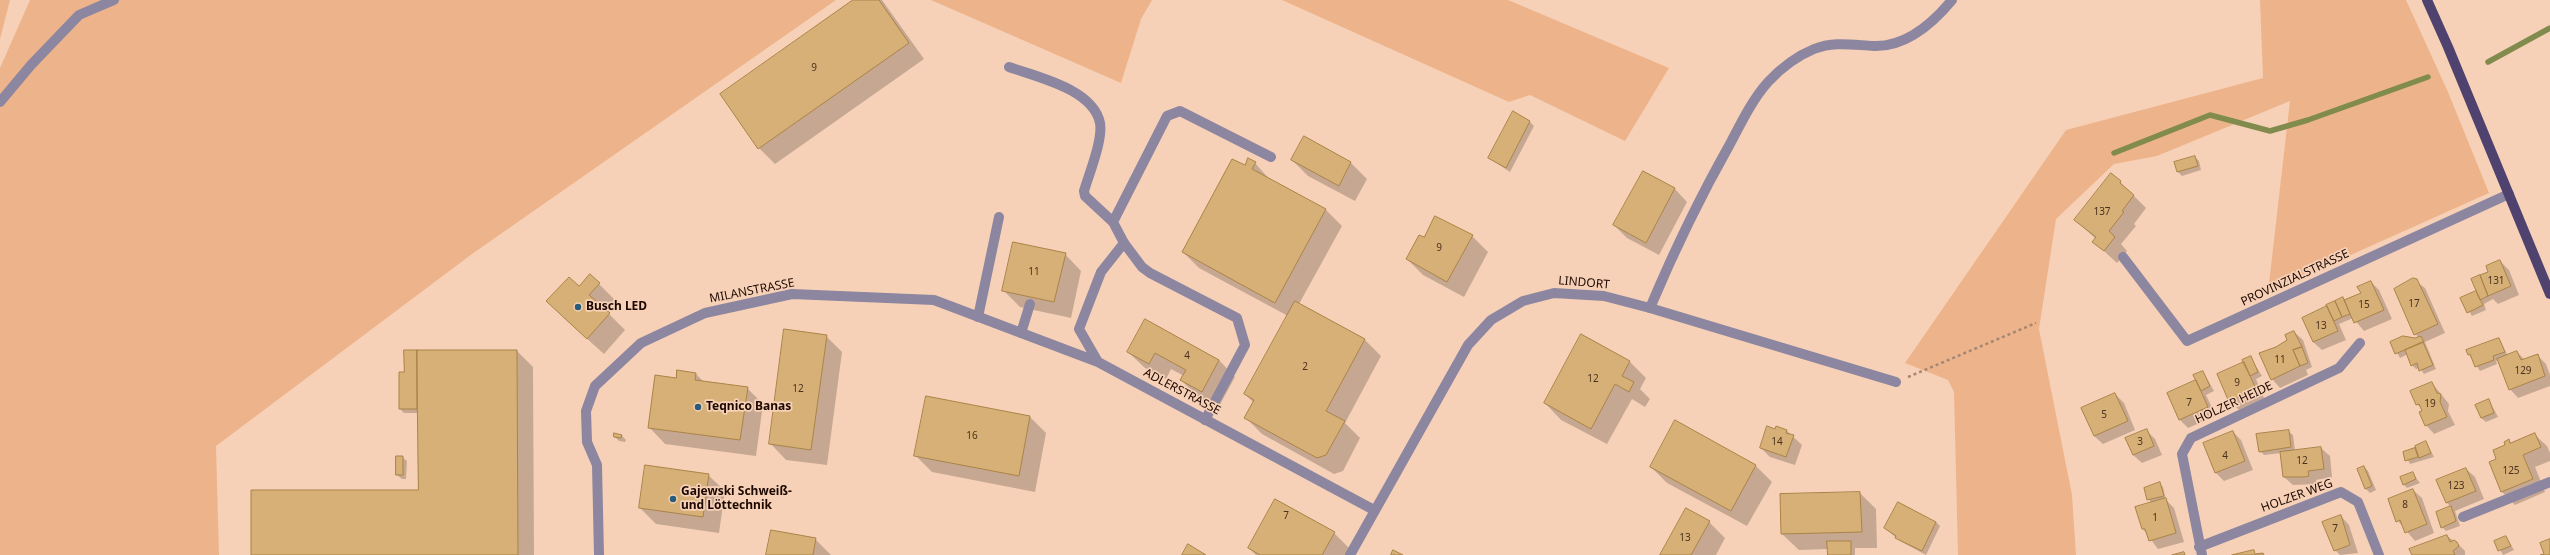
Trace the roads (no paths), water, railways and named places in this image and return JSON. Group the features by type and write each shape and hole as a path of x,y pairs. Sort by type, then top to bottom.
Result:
{"main road":[{"path":"2427,0 2550,294"}],"street":[{"path":"0,102 31,65 79,15 114,0"},
{"path":"1650,308 1697,204 1754,101 1768,82 1792,60 1827,44 1876,46 1898,42 1916,34 1937,18 1952,0"},
{"path":"1009,67 1066,87 1081,97 1095,112 1100,124 1099,141 1084,191 1085,196 1113,222 1124,242 1142,267 1150,273 1237,318 1245,345 1205,420"},
{"path":"1113,222 1167,116 1180,111 1271,157"},
{"name":"PROVINZIALSTRASSE","path":"2123,258 2187,341 2509,194"},
{"path":"978,317 999,217"},
{"path":"1098,362 1079,329 1101,272 1124,242"},
{"name":"LINDORT","path":"1350,555 1468,345 1491,320 1523,301 1554,292 1604,296 1650,308 1896,382"},
{"name":"MILANSTRASSE","path":"599,555 597,465 587,442 586,411 595,386 641,343 705,312 792,294 934,300 1098,362"},
{"path":"1021,333 1030,304"},
{"name":"HOLZER HEIDE","path":"2200,551 2182,454 2191,438 2339,368 2360,343"},
{"name":"ADLERSTRASSE","path":"1098,362 1374,510"},
{"path":"2463,517 2550,482"},
{"name":"HOLZER WEG","path":"2200,551 2341,492 2358,502 2379,555"}],"waterway":[{"path":"2488,62 2550,28"},
{"path":"2114,153 2210,115 2270,131 2308,120 2428,77"}],"place":[{"name":"Busch LED","path":"578,307"},
{"name":"Teqnico Banas","path":"698,407"},
{"name":"Gajewski Schweiß- und Löttechnik","path":"673,499"}]}
